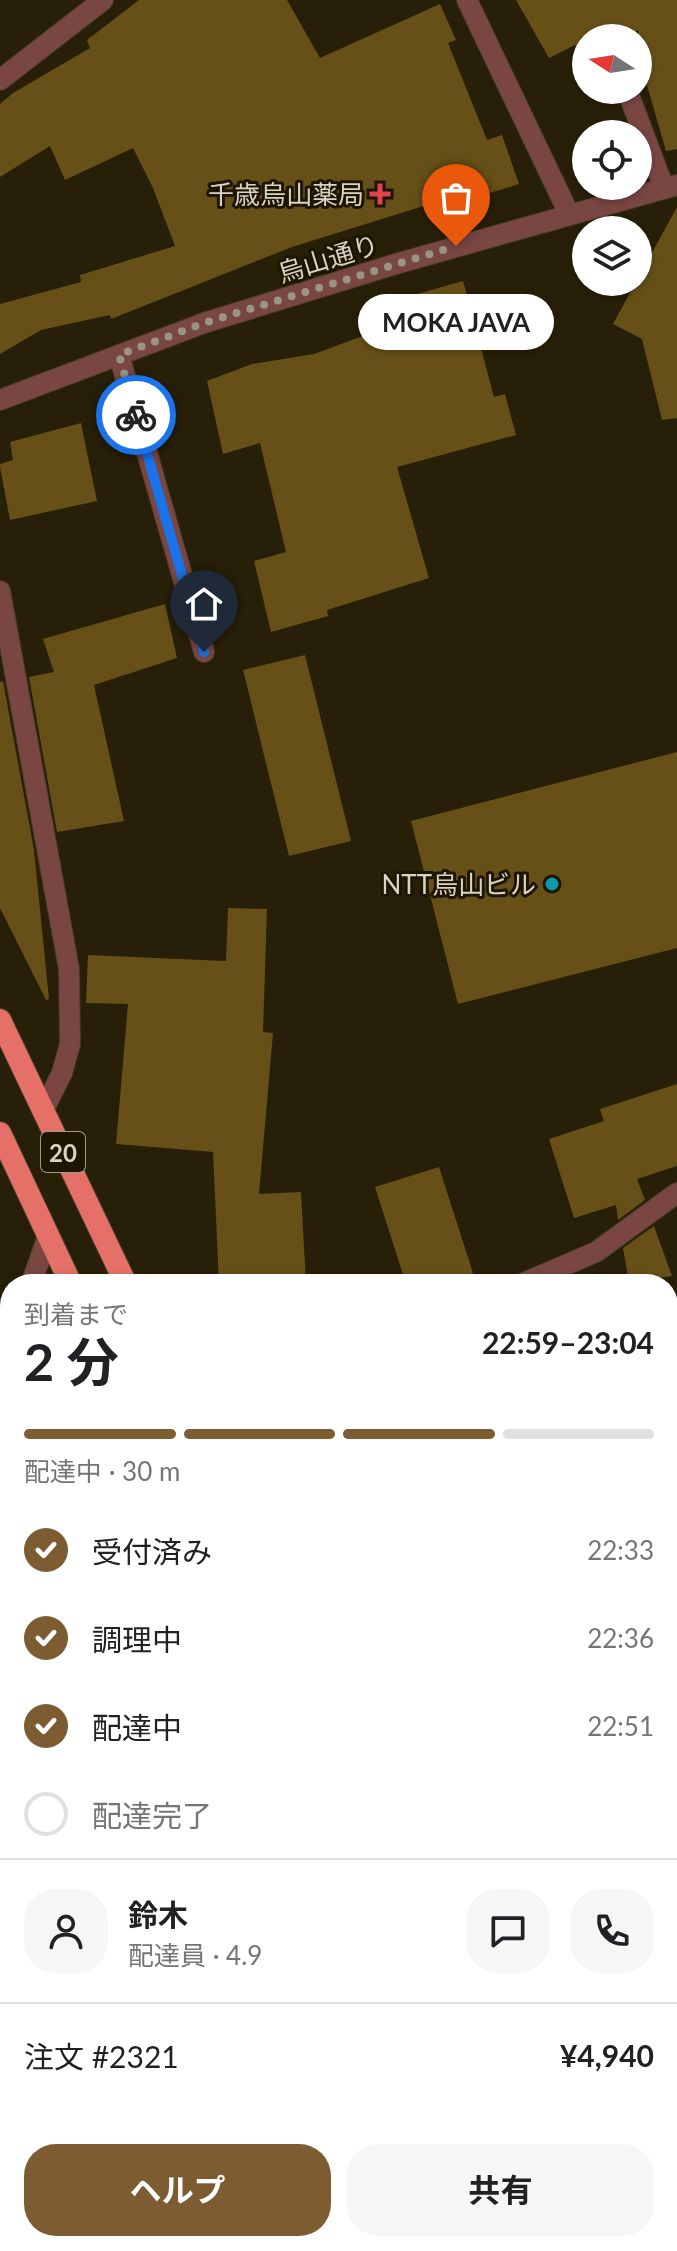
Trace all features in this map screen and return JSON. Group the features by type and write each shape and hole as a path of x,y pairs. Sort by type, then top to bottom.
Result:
{"highway":[{"name":"20","path":"0,1020 121,1274"},
{"name":"20","path":"0,1133 66,1274"}],"street":[{"path":"0,80 103,0"},
{"path":"467,0 569,214"},
{"path":"633,104 670,187"},
{"name":"烏山通り","path":"1,398 204,323 670,187"},
{"path":"119,355 204,652"},
{"path":"0,591 69,969 70,1044 62,1073 43,1111"},
{"path":"544,1274 596,1252 677,1193"},
{"path":"35,1274 48,1236"}],"building":[{"path":"139,0 287,0 320,58 440,4 456,40 448,43 487,140 502,135 519,184 432,211 430,204 292,247 111,319 110,315 41,330 0,354 0,304 81,282 80,275 175,246 153,188 133,148 65,180 50,146 0,177 0,104 13,93 90,48 87,40"},
{"path":"516,0 677,0 677,149 666,151 652,102 652,24 572,24 572,46 549,58"},
{"path":"677,207 677,418 662,420 642,339 613,324 628,296 652,296 652,253"},
{"path":"463,281 494,397 505,394 516,435 397,467 429,578 327,610 328,616 271,632 254,561 286,552 260,443 223,454 207,381 252,364 314,354 401,322 396,300"},
{"path":"81,423 97,501 10,520 0,464 13,460 10,442"},
{"path":"165,604 177,658 94,685 124,821 57,832 29,677 54,672 43,639"},
{"path":"305,655 351,841 289,856 243,670"},
{"path":"3,681 34,850 49,999 46,1000 0,908 0,682"},
{"name":"NTT烏山ビル","path":"677,752 677,948 458,1004 411,821"},
{"path":"228,908 267,909 263,1032 273,1033 259,1194 301,1192 305,1274 219,1274 213,1152 116,1144 128,1004 86,1003 88,955 226,961"},
{"path":"677,1084 677,1166 637,1179 645,1200 618,1220 616,1205 574,1218 549,1139 604,1121 600,1109"},
{"path":"439,1167 473,1273 403,1274 375,1187"},
{"path":"654,1226 671,1274 627,1274 623,1248"}],"way so far":[{"path":"136,415 119,355 204,323 456,246"}],"place":[{"name":"千歳烏山薬局","path":"380,194"},
{"name":"MOKA JAVA","path":"456,246"},
{"name":"NTT烏山ビル","path":"552,884"}],"route":[{"path":"136,415 204,652"}]}
